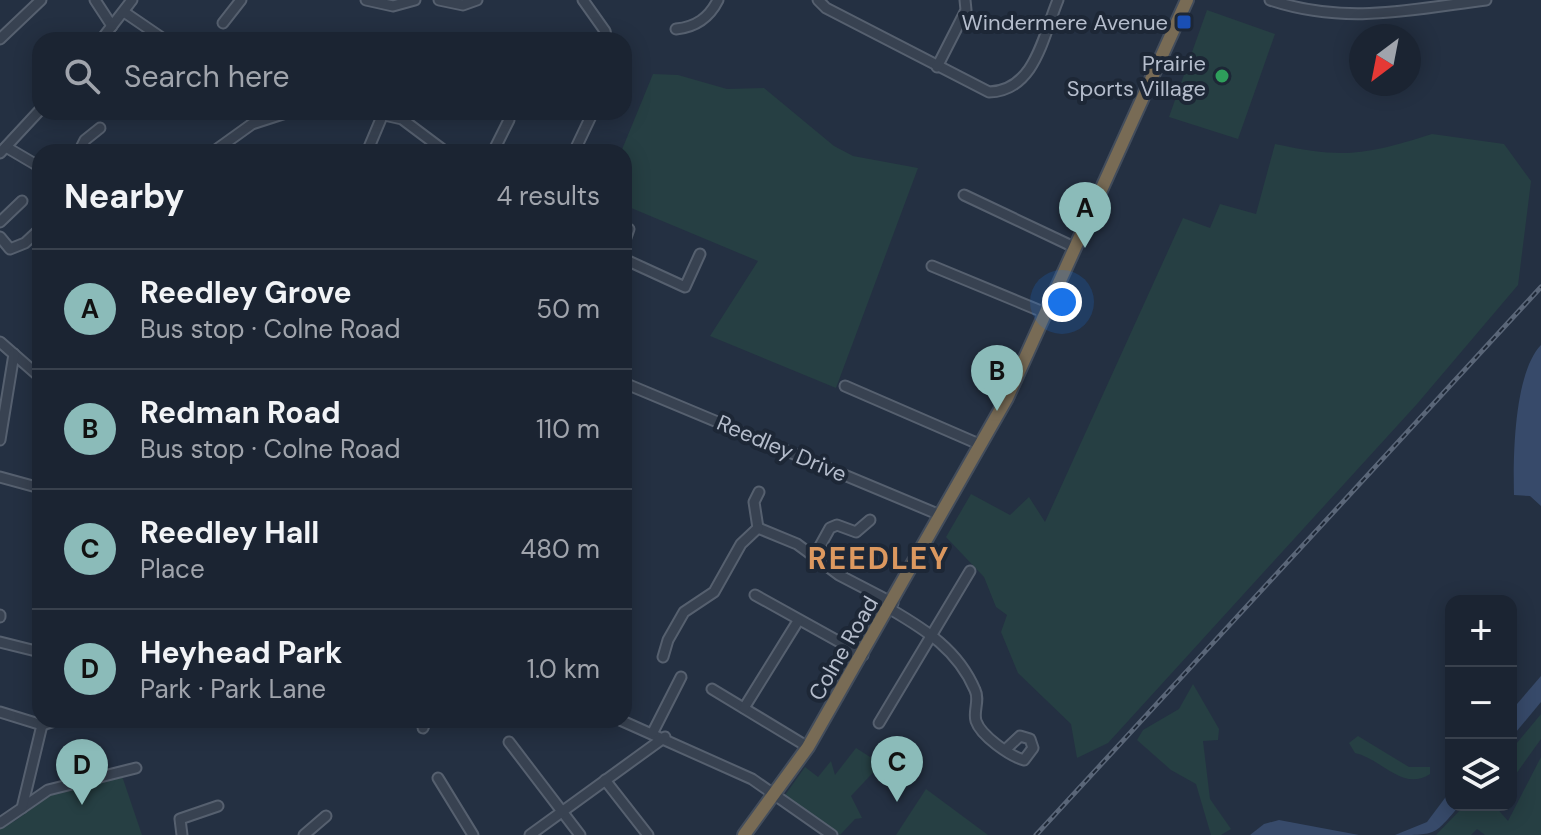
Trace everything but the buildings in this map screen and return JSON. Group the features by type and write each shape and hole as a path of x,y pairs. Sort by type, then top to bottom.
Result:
{"highway":[{"name":"Colne Road","path":"748,833 808,747 892,606 981,445 1048,314 1187,0"}],"street":[{"path":"0,38 41,0"},
{"path":"95,0 112,26"},
{"path":"105,12 112,0"},
{"path":"107,32 132,0"},
{"path":"223,23 241,0"},
{"path":"366,0 393,6 415,0"},
{"path":"439,0 463,5 477,0"},
{"path":"676,29 700,22 713,11 718,0"},
{"path":"818,0 826,8 989,92 1006,92 1027,75 1058,0"},
{"path":"937,67 966,10 965,0"},
{"path":"1270,0 1320,14 1356,17 1408,5 1486,0"},
{"path":"585,1 602,32"},
{"path":"124,12 153,32"},
{"path":"32,119 3,150 32,163"},
{"path":"224,144 252,124 264,120"},
{"path":"370,144 380,120"},
{"path":"400,120 411,124 436,144"},
{"path":"497,144 509,120"},
{"path":"578,144 589,120"},
{"path":"83,144 100,128"},
{"path":"964,195 1076,248"},
{"path":"0,222 22,201"},
{"path":"0,237 10,249 32,236"},
{"path":"632,263 685,287 700,254"},
{"path":"932,266 1048,314"},
{"path":"0,342 32,370"},
{"path":"0,440 14,354"},
{"name":"Reedley Drive","path":"632,386 940,515"},
{"path":"845,386 981,445"},
{"path":"0,477 32,486"},
{"path":"758,528 754,502 759,492"},
{"path":"814,557 830,528 837,525 856,532 870,520"},
{"path":"758,528 788,539 942,640 976,690 975,720 1005,750"},
{"path":"663,657 668,640 684,612 714,592 741,544 758,528"},
{"path":"879,723 970,571"},
{"path":"755,595 863,655"},
{"path":"744,708 798,621"},
{"path":"0,642 32,650"},
{"path":"653,732 681,677"},
{"path":"712,689 808,747"},
{"path":"0,712 32,722"},
{"path":"632,724 665,737 777,794 832,835"},
{"path":"22,808 41,728"},
{"path":"530,835 665,737"},
{"path":"509,742 580,835"},
{"path":"0,823 41,792 136,768"},
{"path":"438,778 473,835"},
{"path":"605,780 648,835"},
{"path":"182,835 180,819 218,806"},
{"path":"304,835 326,816"}],"green space":[{"name":"Prairie Sports Village","path":"1207,10 1275,34 1238,139 1169,117"},
{"path":"653,74 678,75 727,89 764,88 834,146 853,156 918,168 836,388 710,336 758,261 632,208 632,144 624,144"},
{"path":"1432,134 1504,144 1531,181 1518,285 1417,404 1108,743 1077,758 1071,724 1018,673 1001,632 1007,615 996,607 984,577 946,537 971,494 1010,515 1029,497 1045,522 1183,218 1210,228 1220,204 1256,214 1275,144 1319,152 1354,152 1389,147"},
{"path":"1193,684 1219,729 1218,740 1203,741 1210,799 1231,829 1221,835 1211,835 1196,784 1171,770 1137,740 1143,730 1179,709"},
{"path":"1541,714 1541,739 1517,773 1517,743"},
{"path":"1358,736 1409,767 1430,767 1430,774 1420,779 1402,777 1355,753 1349,743"},
{"path":"856,748 881,764 851,796 862,818 855,819 840,835 785,795 805,767 818,777 831,761 835,775"},
{"path":"1541,757 1541,835 1485,835 1477,829 1471,835 1436,835 1459,811 1499,811 1508,821 1513,811 1517,811 1517,804"},
{"path":"122,776 142,835 0,835 0,825 15,821 49,796"},
{"path":"926,789 988,835 896,835"}],"water":[{"path":"1541,345 1541,506 1530,496 1514,495 1514,479 1520,395 1532,358"},
{"path":"1541,676 1541,702 1517,731 1517,704"},
{"path":"1445,798 1445,811 1455,811 1439,828 1420,835 1395,835 1427,822"},
{"path":"1279,820 1359,835 1250,835 1264,824"}],"railway":[{"path":"1036,835 1541,287"}],"place":[{"name":"Windermere Avenue","path":"1184,22"},
{"name":"Prairie Sports Village","path":"1222,76"},
{"name":"Reedley Grove","path":"1085,248"},
{"name":"Redman Road","path":"997,411"},
{"name":"Reedley Hall","path":"897,802"},
{"name":"Heyhead Park","path":"82,805"}],"district":[{"name":"REEDLEY","path":"879,559"}]}
